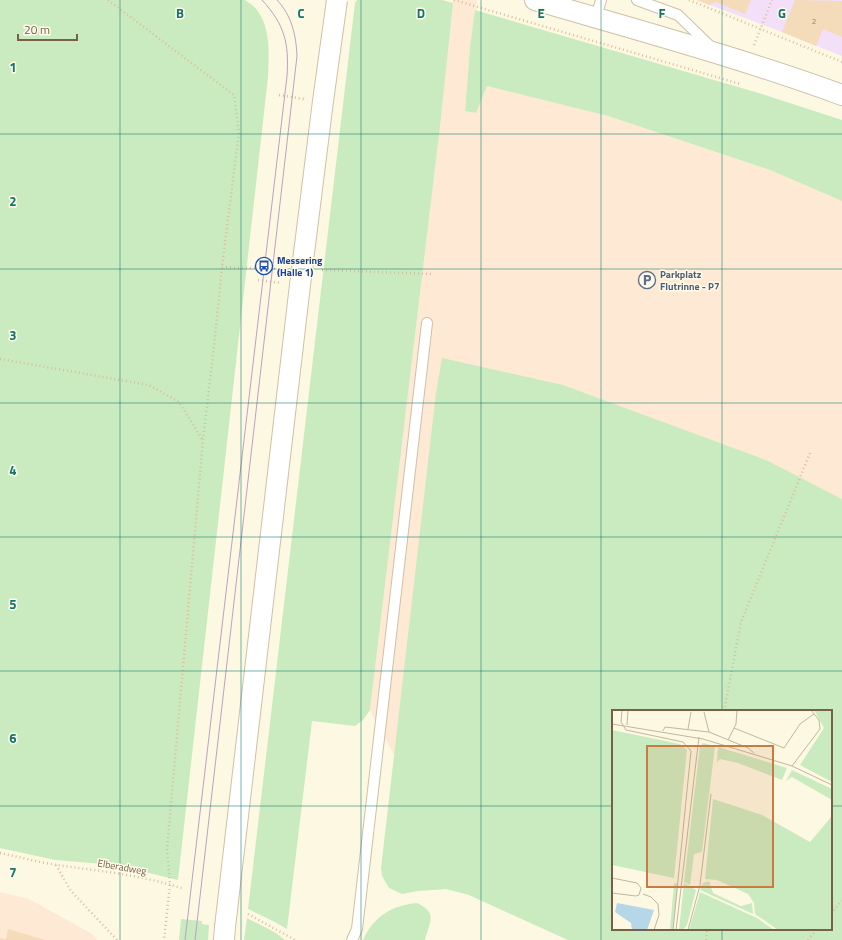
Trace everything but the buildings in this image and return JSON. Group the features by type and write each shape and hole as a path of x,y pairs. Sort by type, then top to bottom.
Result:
{"street":[{"path":"224,934 322,101 337,0"},
{"path":"535,0 599,9 720,55 842,94"}],"lane":[{"path":"636,0 678,16 720,55"},
{"path":"352,940 357,929 427,323"}],"path":[{"path":"108,0 234,95 239,132 222,267 203,440 167,849 170,884 164,940"},
{"path":"454,0 747,86"},
{"path":"689,0 842,62"},
{"path":"740,83 772,0"},
{"path":"279,96 322,101"},
{"path":"222,267 284,269"},
{"path":"315,270 433,274"},
{"path":"0,359 149,385 179,402 203,440"},
{"path":"724,710 741,622 810,453"},
{"name":"Elberadweg","path":"0,853 120,874 170,884 184,889"},
{"path":"56,864 71,891 117,940"},
{"path":"832,912 842,901"},
{"path":"248,914 295,940"},
{"path":"706,940 707,930"},
{"path":"808,940 816,930"}],"shaded area":[{"path":"453,0 477,0 470,47 465,111 476,113 487,86 608,116 770,170 842,201 842,921 825,940 568,940 469,895 370,710 440,127"},
{"path":"697,0 842,0 842,56 782,32"},
{"path":"0,892 29,899 92,934 97,940 0,940"}],"green space":[{"path":"0,0 245,0 257,10 262,17 267,33 269,51 268,77 178,880 115,865 55,860 0,848"},
{"path":"357,0 442,0 453,3 440,127 370,710 363,720 355,726 312,721 287,929 248,909 355,3"},
{"path":"475,10 762,94 842,120 842,201 770,170 608,116 487,86 476,113 465,111 470,47"},
{"path":"442,358 563,385 766,460 842,499 842,940 568,940 469,895 446,889 402,894 389,888 382,876 381,868 436,393"},
{"path":"417,903 428,910 431,918 425,940 363,940 372,925 384,914 399,906"},
{"path":"247,918 276,933 285,940 244,940"},
{"path":"181,919 202,921 202,924 209,925 208,940 179,940"}],"tram line":[{"path":"185,940 287,76 287,54 284,35 276,18 262,0"},
{"path":"195,940 297,56 296,41 290,19 277,0"}],"place":[{"name":"Messering (Halle 1)","path":"264,266"},
{"name":"Parkplatz Flutrinne - P7","path":"647,280"}]}
